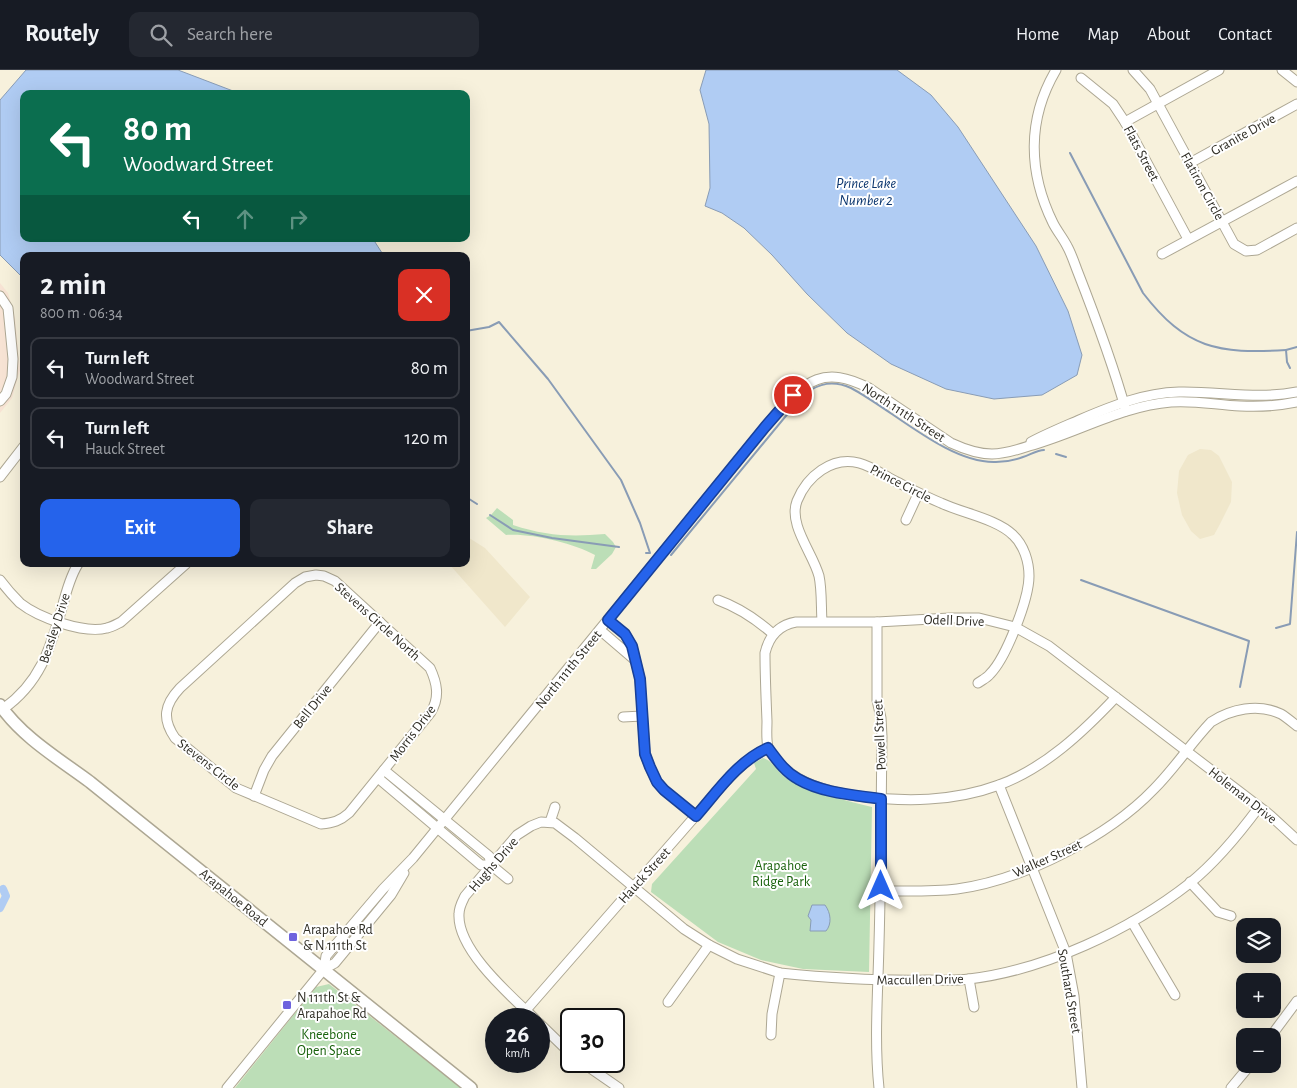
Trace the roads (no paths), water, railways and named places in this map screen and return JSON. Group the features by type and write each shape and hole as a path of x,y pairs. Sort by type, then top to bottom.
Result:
{"main road":[{"name":"Arapahoe Road","path":"2,707 9,718 31,737 90,782 471,1088"}],"street":[{"path":"1056,70 1039,111 1034,146 1034,165 1041,197 1054,225 1067,246 1077,270 1126,411"},
{"name":"Flatiron Circle","path":"1133,70 1150,89 1234,244 1246,252 1258,250 1297,228"},
{"path":"1125,122 1219,70"},
{"path":"1282,70 1297,82"},
{"name":"Flats Street","path":"1081,78 1113,104 1125,122 1188,239"},
{"name":"Granite Drive","path":"1190,163 1297,104"},
{"path":"1162,254 1297,181"},
{"path":"0,296 8,308 13,359 12,377 6,394 0,401"},
{"name":"North 111th Street","path":"227,1088 324,969 335,963 391,895 413,858 775,415 793,395 806,385 817,379 829,376 854,381 869,388 940,437 964,449 992,454 1017,450 1044,442 1126,411 1170,402 1192,401 1253,406 1297,402"},
{"name":"North 111th Street","path":"1017,450 1042,436 1124,402 1158,394 1179,392 1266,396 1297,392"},
{"path":"0,476 19,460"},
{"name":"Prince Circle","path":"822,621 819,577 798,526 797,502 803,489 821,469 844,461 857,462 867,465 918,494 959,511 1001,525 1014,536 1025,554 1029,576 1028,590 1015,627 1008,646 998,664 990,674 978,683"},
{"path":"906,520 918,494"},
{"name":"Beasley Drive","path":"2,707 16,700 35,679 42,667 58,622 69,582 76,567"},
{"path":"0,580 21,604 41,615 58,622 85,629 98,630 109,628 121,622 183,567"},
{"name":"Stevens Circle North","path":"313,575 324,576 335,581 430,668 434,677"},
{"name":"Stevens Circle","path":"313,575 295,583 170,698 166,719 169,729 175,738 236,788 321,824 341,820 349,813 384,770"},
{"path":"718,600 756,619 773,634 764,652 768,748 779,762 799,780 821,788 881,799 935,799 958,796 1000,785 1029,770 1056,752 1093,721 1116,697"},
{"name":"Odell Drive","path":"773,634 788,624 822,621 877,622 979,618 1015,627 1049,646 1187,751"},
{"path":"608,620 625,634 632,646 640,679 645,754 657,782 696,816"},
{"name":"Bell Drive","path":"254,796 264,770 272,756 380,622"},
{"name":"Powell Street","path":"877,622 877,700 881,718 882,737 881,891 876,1031 876,1060 879,1088"},
{"path":"600,630 635,660"},
{"name":"Morris Drive","path":"434,677 437,696 436,705 384,770 489,856 492,865"},
{"name":"Walker Street","path":"881,891 936,891 959,888 987,882 1032,867 1069,851 1100,833 1129,812 1154,790 1211,722 1222,715 1235,710 1253,708 1267,710 1281,714 1297,726"},
{"path":"624,717 642,716"},
{"name":"Hauck Street","path":"528,1008 726,781 742,765 759,752 768,748"},
{"name":"Holeman Drive","path":"1187,751 1284,827 1297,840"},
{"path":"378,778 481,865 492,865 508,879"},
{"name":"Southard Street","path":"1000,785 1066,953 1074,996 1082,1088"},
{"path":"550,822 555,807"},
{"name":"Maccullen Drive","path":"550,822 570,834 684,929 709,945 737,959 780,973 878,981 969,979 1008,971 1066,953 1132,922 1190,882 1220,854 1259,807"},
{"name":"Hughs Drive","path":"524,1008 489,973 473,953 460,926 458,915 460,905 465,896 517,835 541,822 550,822"},
{"path":"1190,882 1218,912 1231,916"},
{"path":"1132,922 1175,995"},
{"path":"668,1002 709,945"},
{"path":"771,1035 772,1014 780,973"},
{"path":"969,979 974,1007"},
{"path":"1277,1028 1297,1001"},
{"path":"550,1033 560,1043"},
{"path":"597,1073 619,1088"},
{"path":"1231,1088 1243,1073"}],"water":[{"path":"26,70 178,70 230,90 20,90 20,242 375,242 381,252 20,252 20,275 0,255 0,100"},
{"name":"Prince Lake Number 2","path":"706,70 897,70 931,95 958,127 1036,246 1068,311 1082,355 1077,375 1042,395 994,399 946,389 891,364 847,333 744,228 722,213 705,206 710,188 709,124 700,90"},
{"path":"812,905 825,905 827,908 830,922 826,931 810,931 811,920 808,916"}],"waterway":[{"path":"1070,153 1143,293 1174,326 1189,337 1205,344 1222,348 1241,351 1286,350"},
{"path":"470,330 489,327 499,322 548,379 621,480 640,523 650,553 646,553"},
{"path":"1290,368 1287,362 1286,350 1297,347"},
{"path":"671,555 804,394 821,385 832,383 851,388 941,445 959,454 978,460 1006,461 1044,450"},
{"path":"1056,454 1066,457"},
{"path":"470,500 477,504"},
{"path":"490,515 513,530 552,538 619,547"},
{"path":"1276,628 1290,624 1297,532"},
{"path":"1081,580 1249,641 1240,687"},
{"path":"0,908 6,896 3,889"}],"place":[{"name":"Arapahoe Rd & N 111th St","path":"293,937"},
{"name":"N 111th St & Arapahoe Rd","path":"287,1005"}],"park label":[{"name":"Arapahoe Ridge Park","path":"781,874"},
{"name":"Kneebone Open Space","path":"329,1042"}]}
